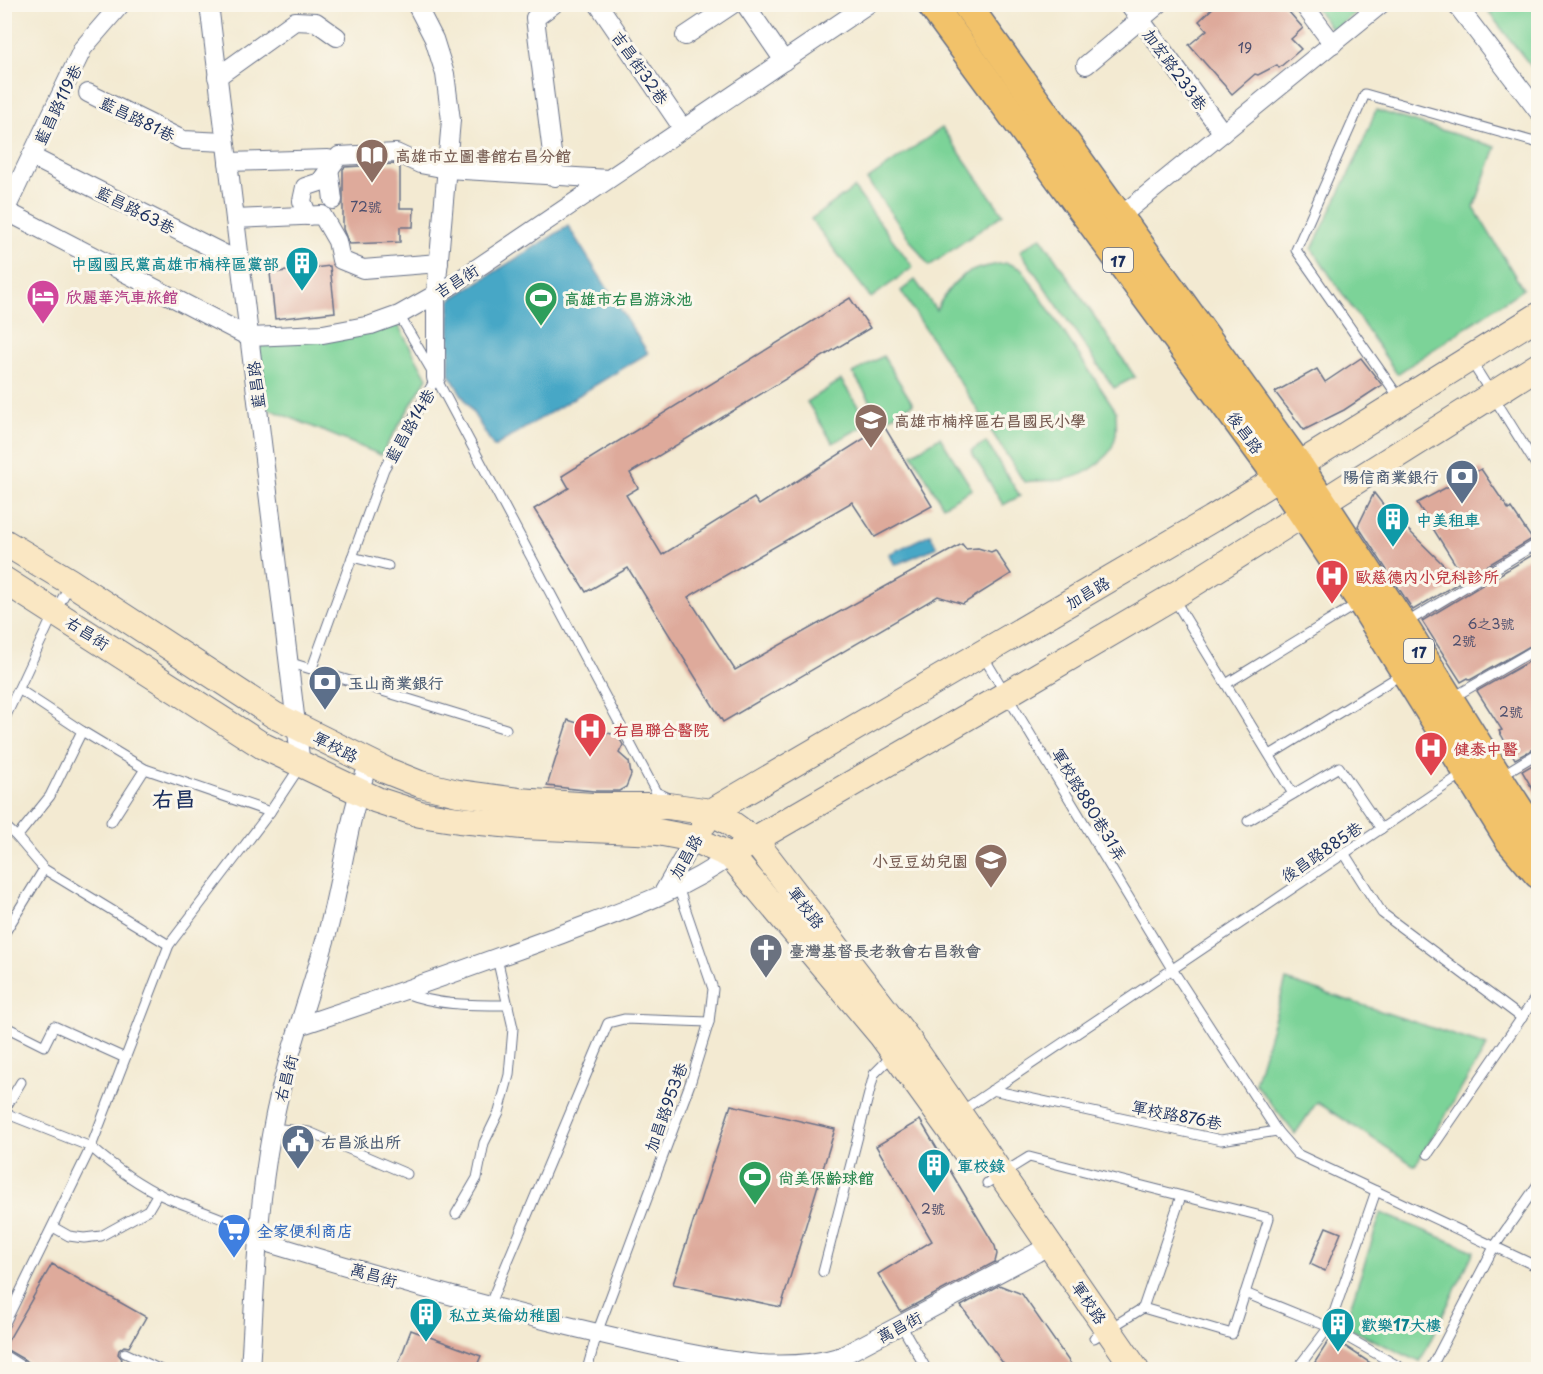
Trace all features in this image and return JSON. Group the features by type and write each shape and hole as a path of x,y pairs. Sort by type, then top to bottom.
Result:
{"main road":[{"name":"後昌路","path":"931,4 1109,226 1314,509 1403,625 1449,700 1510,841 1539,874"},
{"name":"後昌路","path":"966,4 1109,226"},
{"name":"後昌路","path":"1314,509 1361,602 1405,673 1484,778 1539,836"}],"street":[{"name":"藍昌路119巷","path":"5,211 83,48 121,4"},
{"name":"藍昌路","path":"208,4 301,765"},
{"name":"藍昌路14巷","path":"416,4 434,39 445,74 451,120 436,294 436,378"},
{"path":"554,4 535,18 555,177"},
{"name":"吉昌街32巷","path":"598,4 684,129"},
{"path":"685,36 733,4"},
{"path":"745,4 784,61"},
{"name":"吉昌街","path":"5,211 249,337 323,334 371,325 399,315 436,294 868,4"},
{"name":"加宏路233巷","path":"1129,4 1223,133"},
{"path":"1086,65 1159,4"},
{"path":"1303,4 1333,44"},
{"path":"1109,226 1381,4"},
{"path":"1456,4 1539,111"},
{"path":"217,77 295,21 316,22 337,37"},
{"name":"藍昌路81巷","path":"87,93 183,140 225,142"},
{"path":"308,216 302,201 305,187 320,182 339,156 396,153 420,164 447,169 608,179"},
{"name":"藍昌路63巷","path":"32,157 240,262"},
{"path":"228,162 327,159 333,200"},
{"path":"235,219 322,215 337,241 341,260 363,269 439,263"},
{"name":"加昌路","path":"670,890 694,838 711,812 1289,472 1539,316"},
{"name":"加昌路","path":"299,1026 497,958 699,877 754,840 1172,597 1539,366"},
{"name":"右昌街","path":"4,542 71,582 264,708 296,726"},
{"name":"右昌街","path":"4,580 263,746 358,792"},
{"name":"軍校路","path":"296,726 369,763 420,784 458,793 518,801 593,806 668,806 711,812 754,840 952,1117 1101,1334 1136,1370"},
{"name":"右昌街","path":"250,1370 258,1240 272,1128 328,929 358,792 369,763"},
{"name":"軍校路","path":"358,792 420,814 459,820 522,826 658,832 694,838 732,856 902,1047"},
{"name":"萬昌街","path":"258,1240 431,1291 597,1333 713,1359 782,1367 818,1362 842,1363 901,1325 1043,1248"},
{"name":"軍校路","path":"1101,1334 1115,1370"}],"lane":[{"path":"1402,402 1296,250 1365,94 1539,143"},
{"path":"399,315 436,378 656,792 711,812"},
{"path":"1470,359 1539,468"},
{"name":"藍昌路14巷","path":"312,668 384,470 436,378"},
{"path":"1403,625 1539,543"},
{"path":"352,557 388,566"},
{"path":"4,720 71,582"},
{"path":"1172,597 1293,794"},
{"path":"1226,684 1361,602"},
{"path":"1449,700 1539,648"},
{"name":"軍校路880巷31弄","path":"982,654 1172,969 1277,1131"},
{"path":"288,662 506,729"},
{"path":"1270,755 1405,673"},
{"path":"20,690 145,769 270,812"},
{"path":"18,837 50,796 82,731"},
{"name":"後昌路885巷","path":"952,1117 1381,829 1539,753"},
{"path":"4,1325 91,1147 169,945 270,812 301,765"},
{"path":"1248,820 1339,767 1381,829"},
{"path":"111,822 145,769"},
{"path":"4,825 18,837 44,869 169,945"},
{"path":"1344,854 1382,913 1522,1018"},
{"path":"4,934 44,869"},
{"name":"加昌路953巷","path":"587,1370 597,1333 691,1081 709,1022 713,989 670,890"},
{"path":"456,1214 477,1178 484,1143 499,1112 509,1075 513,1040 497,958"},
{"path":"402,992 424,1000 457,1005 508,1005"},
{"path":"1428,1154 1539,994"},
{"path":"489,1306 608,1023 624,1019 709,1022"},
{"path":"4,1026 44,1046 54,1026 125,1058"},
{"path":"823,1272 874,1074 902,1047"},
{"path":"21,1082 5,1111 91,1147 125,1176 158,1193 243,1229 258,1240"},
{"name":"軍校路876巷","path":"992,1090 1221,1140 1277,1131"},
{"path":"272,1128 309,1132 407,1174"},
{"path":"1277,1131 1297,1154 1539,1267"},
{"path":"994,1178 1029,1157 1269,1218 1232,1334 1143,1308"},
{"path":"1430,1370 1494,1246 1539,1184"},
{"path":"1296,1370 1329,1327 1376,1191"},
{"path":"53,1227 69,1236 84,1239 101,1236 148,1210 158,1193"},
{"path":"1101,1334 1143,1308 1181,1196"},
{"path":"1245,1293 1329,1327 1406,1370"},
{"path":"901,1325 927,1370"},
{"path":"125,1353 161,1370"},
{"path":"4,1355 28,1370"}],"green space":[{"path":"1313,5 1365,5 1333,31"},
{"path":"1502,5 1538,5 1538,75 1489,13"},
{"path":"1376,110 1496,147 1474,208 1523,289 1397,374 1312,249 1357,157"},
{"path":"942,128 1003,214 929,266 867,180"},
{"path":"854,188 913,267 871,298 811,219"},
{"path":"1041,237 1135,377 1114,388 1020,251"},
{"path":"1007,263 1022,269 1116,411 1116,434 1109,452 1089,471 1071,478 1024,482 901,291 915,280 936,310 949,289 964,275 982,268"},
{"path":"397,323 427,378 381,455 267,408 257,344"},
{"path":"883,356 913,404 883,421 853,373"},
{"path":"841,380 869,423 833,443 807,402"},
{"path":"940,437 972,489 943,506 912,454"},
{"path":"986,442 1020,496 1003,505 971,451"},
{"path":"1286,980 1487,1046 1415,1166 1317,1102 1295,1134 1255,1083"},
{"path":"1381,1213 1474,1251 1420,1362 1344,1326"}],"water":[{"name":"高雄市右昌游泳池","path":"568,226 648,353 494,447 449,374 450,300"},
{"path":"930,534 937,547 895,565 889,554"}],"building":[{"path":"1217,4 1282,4 1303,28 1291,39 1301,49 1279,68 1277,65 1258,75 1255,74 1232,94 1189,45 1207,30 1199,21"},
{"name":"高雄市立圖書館右昌分館","path":"394,164 400,167 400,208 414,208 413,227 400,227 400,242 349,244 343,229 343,169"},
{"name":"中國國民黨高雄市楠梓區黨部","path":"330,266 335,312 275,319 270,273"},
{"path":"850,298 870,328 630,473 638,488 626,495 662,555 754,498 759,505 884,426 932,506 875,537 852,502 688,597 735,670 962,544 966,549 978,548 991,552 995,550 1011,574 963,604 938,596 723,722 628,568 586,592 534,509 569,488 562,476"},
{"path":"1361,358 1382,385 1344,410 1304,430 1275,392 1317,369 1325,382"},
{"path":"1481,469 1532,539 1413,610 1358,526 1374,493 1384,506 1460,581 1464,578 1417,503"},
{"path":"1539,551 1539,641 1470,680 1468,678 1461,682 1422,621"},
{"path":"1539,656 1539,746 1515,759 1499,731 1502,730 1477,691"},
{"name":"右昌聯合醫院","path":"568,720 618,736 623,745 619,753 629,762 631,775 626,787 619,791 594,791 547,786"},
{"path":"1539,761 1539,800 1522,771"},
{"name":"尚美保齡球館","path":"731,1105 835,1129 781,1307 673,1284"},
{"name":"軍校錄","path":"920,1120 995,1246 997,1254 995,1262 901,1312 878,1274 932,1241 876,1146"},
{"path":"1326,1227 1341,1233 1325,1271 1310,1264"},
{"path":"52,1264 146,1317 129,1347 124,1346 119,1350 118,1354 122,1359 116,1370 42,1370 4,1348"},
{"path":"999,1285 1022,1294 1075,1370 1008,1370 961,1306"},
{"name":"私立英倫幼稚園","path":"411,1330 481,1356 475,1370 396,1370"},
{"name":"歡樂17大樓","path":"1331,1337 1381,1370 1310,1370"}],"place":[{"name":"高雄市立圖書館右昌分館","path":"372,184"},
{"name":"中國國民黨高雄市楠梓區黨部","path":"302,292"},
{"name":"欣麗華汽車旅館","path":"43,325"},
{"name":"高雄市右昌游泳池","path":"541,327"},
{"name":"高雄市楠梓區右昌國民小學","path":"871,449"},
{"name":"陽信商業銀行","path":"1462,505"},
{"name":"中美租車","path":"1393,548"},
{"name":"歐慈德內小兒科診所","path":"1332,605"},
{"name":"玉山商業銀行","path":"325,711"},
{"name":"右昌聯合醫院","path":"590,758"},
{"name":"健泰中醫","path":"1431,777"},
{"name":"小豆豆幼兒園","path":"991,889"},
{"name":"臺灣基督長老教會右昌教會","path":"766,979"},
{"name":"右昌派出所","path":"298,1170"},
{"name":"軍校錄","path":"934,1194"},
{"name":"尚美保齡球館","path":"755,1206"},
{"name":"全家便利商店","path":"234,1259"},
{"name":"私立英倫幼稚園","path":"426,1343"},
{"name":"歡樂17大樓","path":"1338,1353"}],"district":[{"name":"右昌","path":"174,797"}]}
